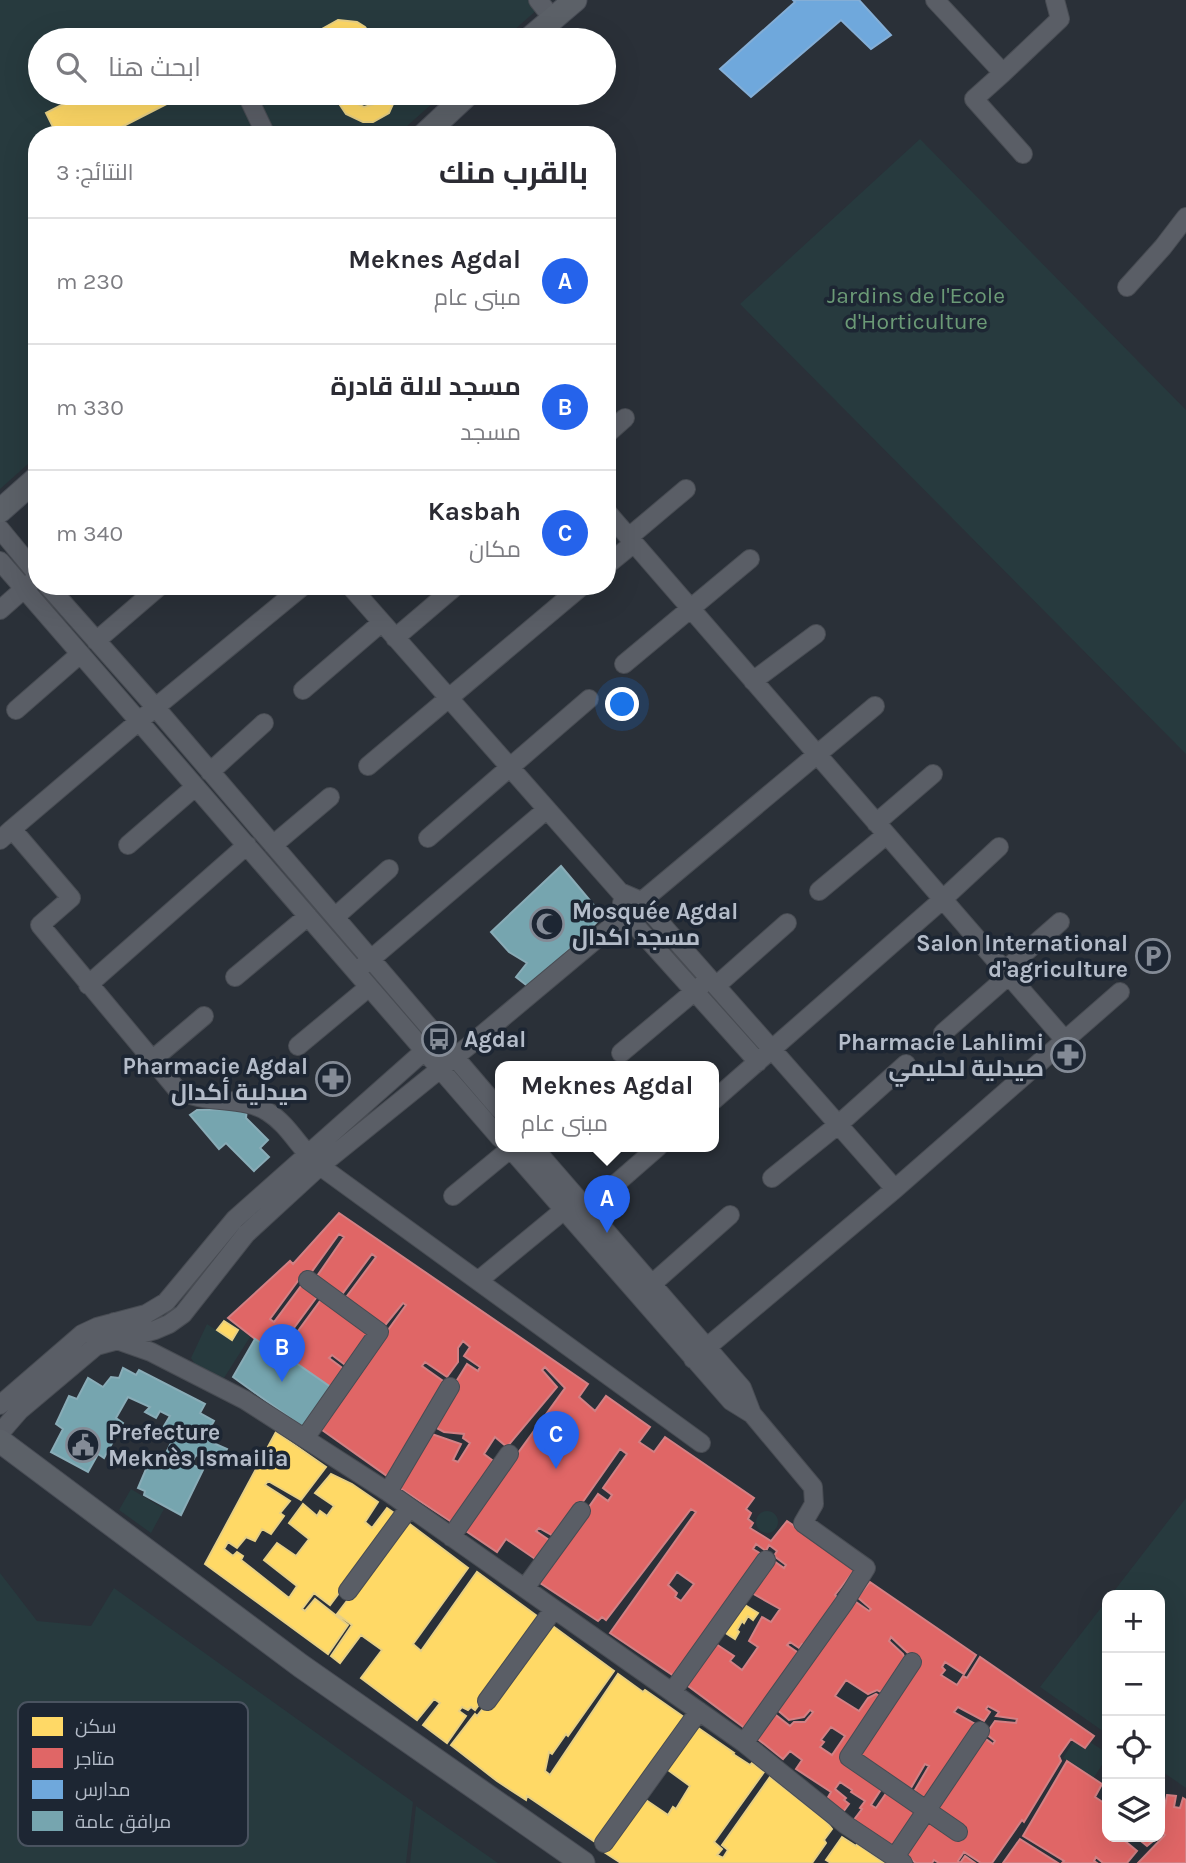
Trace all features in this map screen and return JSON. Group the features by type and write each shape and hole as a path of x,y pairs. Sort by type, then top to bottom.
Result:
{"main road":[{"path":"542,28 575,0"},
{"path":"434,126 456,105"},
{"path":"0,510 28,486"},
{"path":"0,1441 301,1666 583,1863"},
{"path":"0,1459 257,1650 557,1863"}],"street":[{"path":"538,0 553,19"},
{"path":"935,0 1003,73"},
{"path":"1023,153 974,99 1060,19 1055,0"},
{"path":"252,105 262,126"},
{"path":"1127,287 1186,217"},
{"path":"616,426 625,418"},
{"path":"616,556 686,489"},
{"path":"616,522 1064,1039"},
{"path":"0,529 28,572"},
{"path":"624,663 750,559"},
{"path":"0,561 28,577"},
{"path":"0,610 28,585"},
{"path":"42,595 79,655 495,1132"},
{"path":"56,595 495,1104"},
{"path":"96,641 150,595"},
{"path":"292,595 6,835 71,898 40,925 88,985 176,1087 186,1095 198,1099 239,1102 267,1111 314,1161 701,1443"},
{"path":"358,595 620,892 641,901 895,1189"},
{"path":"395,638 445,595"},
{"path":"368,766 572,595"},
{"path":"303,690 381,623"},
{"path":"753,681 816,634"},
{"path":"16,710 79,655"},
{"path":"428,838 589,699"},
{"path":"0,1433 20,1410 116,1328 166,1302 235,1219 439,1068 876,706"},
{"path":"210,772 264,723"},
{"path":"819,891 933,774"},
{"path":"128,845 195,787"},
{"path":"273,845 330,797"},
{"path":"356,972 546,810"},
{"path":"88,985 247,845"},
{"path":"719,1096 999,847"},
{"path":"335,917 389,869"},
{"path":"620,892 625,914 758,1062"},
{"path":"235,977 308,916"},
{"path":"943,1033 1060,922"},
{"path":"621,1053 693,992 713,982 787,923"},
{"path":"298,1046 369,987"},
{"path":"693,1359 895,1189 1120,992"},
{"path":"152,1059 204,1016"},
{"path":"136,1335 169,1324 183,1314 247,1234 314,1161 439,1039"},
{"path":"772,1178 839,1124 906,1064"},
{"path":"453,1196 499,1152"},
{"path":"513,1152 652,1284 742,1388 752,1414"},
{"path":"536,1152 575,1213 693,1359 731,1401 752,1414 813,1487 814,1504 803,1523 866,1568 744,1742"},
{"path":"479,1280 575,1213 652,1152"},
{"path":"652,1284 730,1215"},
{"path":"305,1438 379,1332 308,1280"},
{"path":"0,1405 82,1334 130,1326 151,1352"},
{"path":"116,1328 151,1352 246,1400 388,1492 744,1742 846,1825 899,1860 927,1810 981,1731"},
{"path":"388,1492 450,1387"},
{"path":"452,1537 509,1454"},
{"path":"348,1591 410,1508"},
{"path":"524,1588 580,1511"},
{"path":"672,1692 766,1560"},
{"path":"487,1701 554,1609"},
{"path":"912,1662 849,1757 958,1832"},
{"path":"604,1843 699,1711"}],"green space":[{"path":"0,0 548,0 516,28 28,28 28,105 431,105 407,126 28,126 28,464 0,489"},
{"name":"Jardins de I'Ecole d'Horticulture","path":"920,139 1186,410 1186,754 740,304"},
{"path":"207,1324 231,1340 240,1329 250,1337 224,1378 195,1364 191,1358"},
{"path":"131,1489 164,1509 151,1533 119,1510"},
{"path":"1186,1498 1186,1788 1165,1773 1165,1590 1115,1590"},
{"path":"767,1511 775,1514 778,1522 775,1530 767,1533 759,1530 756,1522 759,1514"},
{"path":"0,1573 37,1621 91,1626 114,1588 413,1802 406,1863 0,1863"},
{"path":"1102,1606 1102,1730 1040,1687"},
{"path":"1074,1741 1085,1748 1090,1742 1102,1750 1102,1765 1093,1779 1063,1758"},
{"path":"416,1806 498,1863 410,1863"}],"building: سكن":[{"path":"338,20 357,22 366,28 324,28"},
{"path":"62,105 165,105 124,126 52,126 46,113"},
{"path":"340,105 393,105 389,113 373,122 363,122 346,114"},
{"path":"224,1321 238,1330 232,1340 217,1330"},
{"path":"276,1432 326,1467 301,1500 268,1481 265,1485 290,1501 280,1513 284,1516 271,1534 262,1529 255,1541 246,1537 237,1548 228,1542 224,1549 233,1556 237,1552 243,1556 241,1560 289,1598 297,1586 264,1560 277,1543 296,1556 309,1539 289,1523 303,1504 317,1516 320,1511 327,1516 334,1506 315,1493 331,1474 352,1484 378,1502 365,1522 372,1528 387,1508 397,1515 330,1605 314,1593 302,1609 305,1611 315,1599 348,1625 328,1654 205,1564"},
{"path":"407,1522 468,1568 413,1644 421,1651 477,1572 541,1619 475,1710 462,1707 459,1711 466,1716 447,1743 423,1725 440,1703 434,1699 417,1720 361,1678 382,1650 361,1635 340,1663 331,1656 352,1625 337,1614"},
{"path":"740,1602 758,1613 753,1620 748,1616 744,1623 742,1621 735,1639 721,1630"},
{"path":"550,1624 614,1671 568,1736 566,1734 552,1754 549,1752 545,1771 550,1775 618,1674 688,1720 621,1813 595,1842 527,1796 526,1800 497,1781 451,1745"},
{"path":"694,1725 733,1754 764,1772 714,1842 722,1849 717,1855 723,1858 728,1850 722,1845 770,1777 825,1820 832,1829 812,1863 621,1863 604,1852 643,1798 668,1815 673,1807 676,1809 690,1786 664,1767"},
{"path":"842,1837 884,1863 831,1863 826,1860"}],"building: متاجر":[{"path":"339,1213 588,1384 579,1397 595,1411 606,1396 650,1427 639,1442 654,1452 665,1437 754,1498 746,1509 751,1513 748,1519 753,1523 750,1528 771,1541 787,1521 856,1568 835,1595 841,1601 806,1647 802,1644 799,1648 790,1642 787,1645 800,1654 746,1729 684,1683 713,1642 734,1656 730,1661 742,1670 758,1647 749,1641 762,1617 771,1622 780,1609 750,1592 771,1559 784,1568 786,1565 774,1556 777,1551 769,1545 766,1551 756,1544 753,1549 763,1555 677,1678 610,1633 696,1512 691,1509 606,1620 602,1617 598,1621 537,1581 598,1494 608,1501 612,1495 603,1488 627,1454 620,1449 555,1537 539,1528 536,1531 552,1542 538,1561 506,1539 497,1552 463,1529 565,1388 545,1367 542,1370 557,1387 507,1447 495,1437 484,1454 496,1463 453,1523 400,1488 429,1433 461,1444 453,1460 458,1462 470,1443 463,1438 464,1434 444,1432 433,1426 467,1364 478,1371 480,1367 464,1356 470,1347 463,1341 458,1348 458,1362 447,1377 425,1362 422,1366 446,1383 410,1445 387,1476 318,1427 406,1305 403,1303 382,1329 344,1300 376,1257 372,1254 340,1297 315,1279 344,1237 339,1234 308,1277 303,1274 270,1319 274,1322 304,1282 319,1294 291,1332 295,1335 323,1297 372,1334 348,1367 332,1355 329,1358 345,1370 332,1388 283,1354 281,1356 255,1339 228,1318 290,1261 293,1264","holes":["677,1572 694,1584 681,1601 675,1597 677,1593 668,1585"]},
{"path":"870,1582 976,1655 964,1674 945,1662 942,1667 945,1670 941,1675 957,1685 963,1676 967,1678 980,1657 1094,1736 1085,1748 1071,1739 1059,1756 1061,1761 1024,1822 1022,1820 992,1863 981,1863 964,1852 958,1861 960,1863 939,1863 934,1860 932,1863 916,1863 905,1855 983,1737 993,1744 995,1741 986,1734 995,1721 1016,1723 1017,1719 996,1716 999,1712 988,1706 986,1709 990,1712 984,1721 958,1707 954,1712 979,1726 925,1805 912,1795 929,1766 925,1764 908,1793 856,1758 873,1727 920,1659 914,1654 911,1656 891,1637 889,1641 903,1654 906,1662 885,1694 877,1690 868,1694 846,1680 835,1696 859,1711 868,1698 876,1694 883,1698 841,1757 884,1785 871,1805 876,1808 889,1789 920,1811 892,1847 853,1821 865,1801 851,1792 852,1790 840,1782 835,1789 849,1804 843,1812 827,1799 831,1792 796,1769 802,1760 790,1751 783,1759 754,1736 772,1712 790,1726 794,1722 805,1722 813,1712 810,1710 804,1717 789,1720 775,1708 853,1600 869,1611 871,1609 857,1597","holes":["831,1727 845,1736 832,1755 820,1747 824,1742 821,1740"]},
{"path":"1067,1761 1102,1784 1095,1797 1102,1802 1102,1842 1126,1842 1137,1851 1127,1863 1103,1863 1096,1857 1094,1861 1097,1863 1062,1863 1064,1861 1023,1836"},
{"path":"1167,1795 1176,1796 1174,1807 1180,1808 1183,1798 1186,1800 1186,1863 1138,1863 1158,1842 1165,1842"},
{"path":"1020,1839 1058,1863 1003,1863"},
{"path":"965,1856 975,1863 960,1863"}],"building: مدارس":[{"path":"793,0 859,0 891,35 871,49 841,20 751,97 720,69 795,2"}],"building: مرافق عامة":[{"name":"Mosquée Agdal مسجد اكدال","path":"561,866 603,916 530,988 516,977 527,963 509,952 491,932"},
{"path":"247,1109 246,1118 268,1140 260,1148 269,1157 254,1171 226,1143 219,1149 190,1115 197,1110"},
{"path":"255,1339 281,1356 283,1354 332,1388 304,1428 233,1377"},
{"name":"Prefecture Meknès Ismailia","path":"123,1368 136,1375 139,1370 205,1404 200,1413 214,1421 204,1439 227,1449 219,1465 196,1455 191,1464 203,1470 181,1515 144,1495 145,1491 138,1488 149,1462 154,1464 161,1452 166,1453 172,1441 158,1436 170,1416 160,1411 156,1418 145,1412 150,1407 128,1397 116,1418 123,1423 104,1458 98,1454 88,1472 51,1452 63,1429 56,1424 69,1396 77,1399 88,1378 103,1387 111,1377 119,1378"}],"place":[{"name":"Mosquée Agdal مسجد اكدال","path":"547,924"},
{"name":"Salon International d'agriculture","path":"1153,956"},
{"name":"Agdal","path":"439,1039"},
{"name":"Pharmacie Lahlimi صيدلية لحليمي","path":"1068,1055"},
{"name":"Pharmacie Agdal صيدلية أكدال","path":"333,1079"},
{"name":"Meknes Agdal","path":"607,1233"},
{"name":"مسجد لالة قادرة","path":"282,1382"},
{"name":"Prefecture Meknès Ismailia","path":"83,1445"},
{"name":"Kasbah","path":"556,1469"}]}
